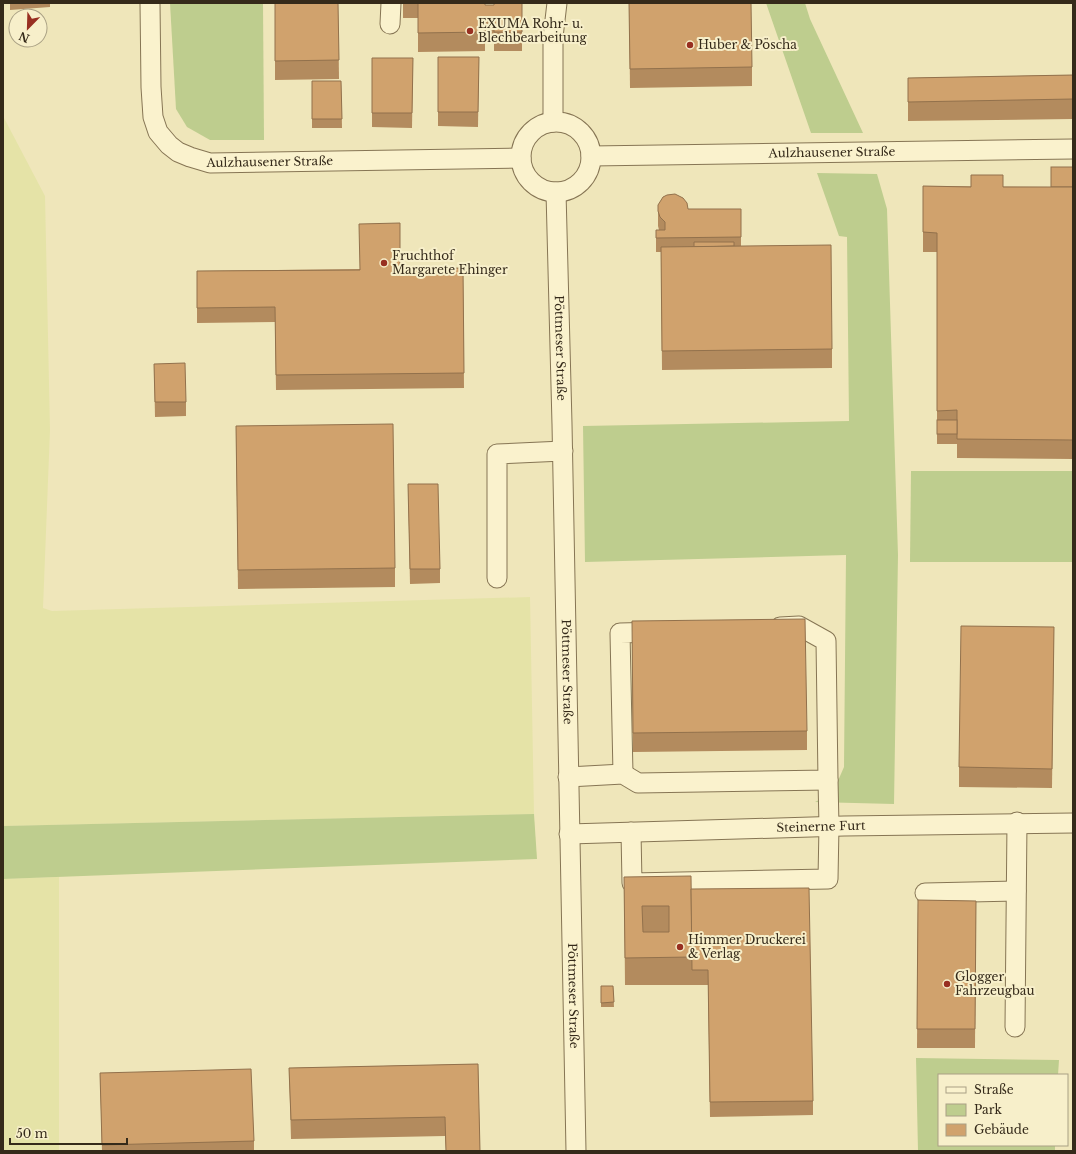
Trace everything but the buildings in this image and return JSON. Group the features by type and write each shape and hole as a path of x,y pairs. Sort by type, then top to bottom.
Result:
{"street":[{"name":"Aulzhausener Straße","path":"150,3 151,87 153,117 158,132 169,145 178,152 210,163 521,158"},
{"path":"390,24 391,3"},
{"path":"553,122 553,37 558,3"},
{"path":"553,122 563,122 580,131 586,138 590,147 591,156 590,167 585,177 577,185 567,190 556,192 545,190 536,186 528,178 523,168 521,158 522,147 527,138 538,127 543,124 553,122"},
{"name":"Aulzhausener Straße","path":"591,156 1073,149"},
{"name":"Pöttmeser Straße","path":"556,192 563,451 576,1151"},
{"path":"497,578 497,454 563,451"},
{"path":"631,832 632,883 828,879 829,826 826,641 799,626 760,627"},
{"path":"623,774 620,633 675,631"},
{"path":"568,777 623,774 638,783 828,780"},
{"path":"1015,1027 1017,822"},
{"name":"Steinerne Furt","path":"569,834 829,826 1073,822"},
{"path":"925,893 1016,891"}],"shaded area":[{"path":"3,116 45,196 50,430 43,608 52,611 530,597 534,814 3,826"},
{"path":"59,877 59,1151 3,1151 3,879"}],"green space":[{"path":"170,3 263,3 264,140 210,140 187,127 176,109"},
{"path":"766,3 805,3 810,19 863,133 811,133"},
{"path":"817,173 877,174 887,209 898,555 894,804 815,802 827,796 837,783 844,767 846,555 585,562 583,426 849,421 847,237 839,236"},
{"path":"911,471 1073,471 1073,562 910,562"},
{"path":"534,814 537,859 3,879 3,826"},
{"path":"916,1058 1059,1060 1058,1074 938,1074 938,1146 1055,1146 1055,1151 918,1151"}],"place":[{"name":"EXUMA Rohr- u. Blechbearbeitung","path":"470,31"},
{"name":"Huber & Pöscha","path":"690,45"},
{"name":"Fruchthof Margarete Ehinger","path":"384,263"},
{"name":"Himmer Druckerei & Verlag","path":"680,947"},
{"name":"Glogger Fahrzeugbau","path":"947,984"}]}
